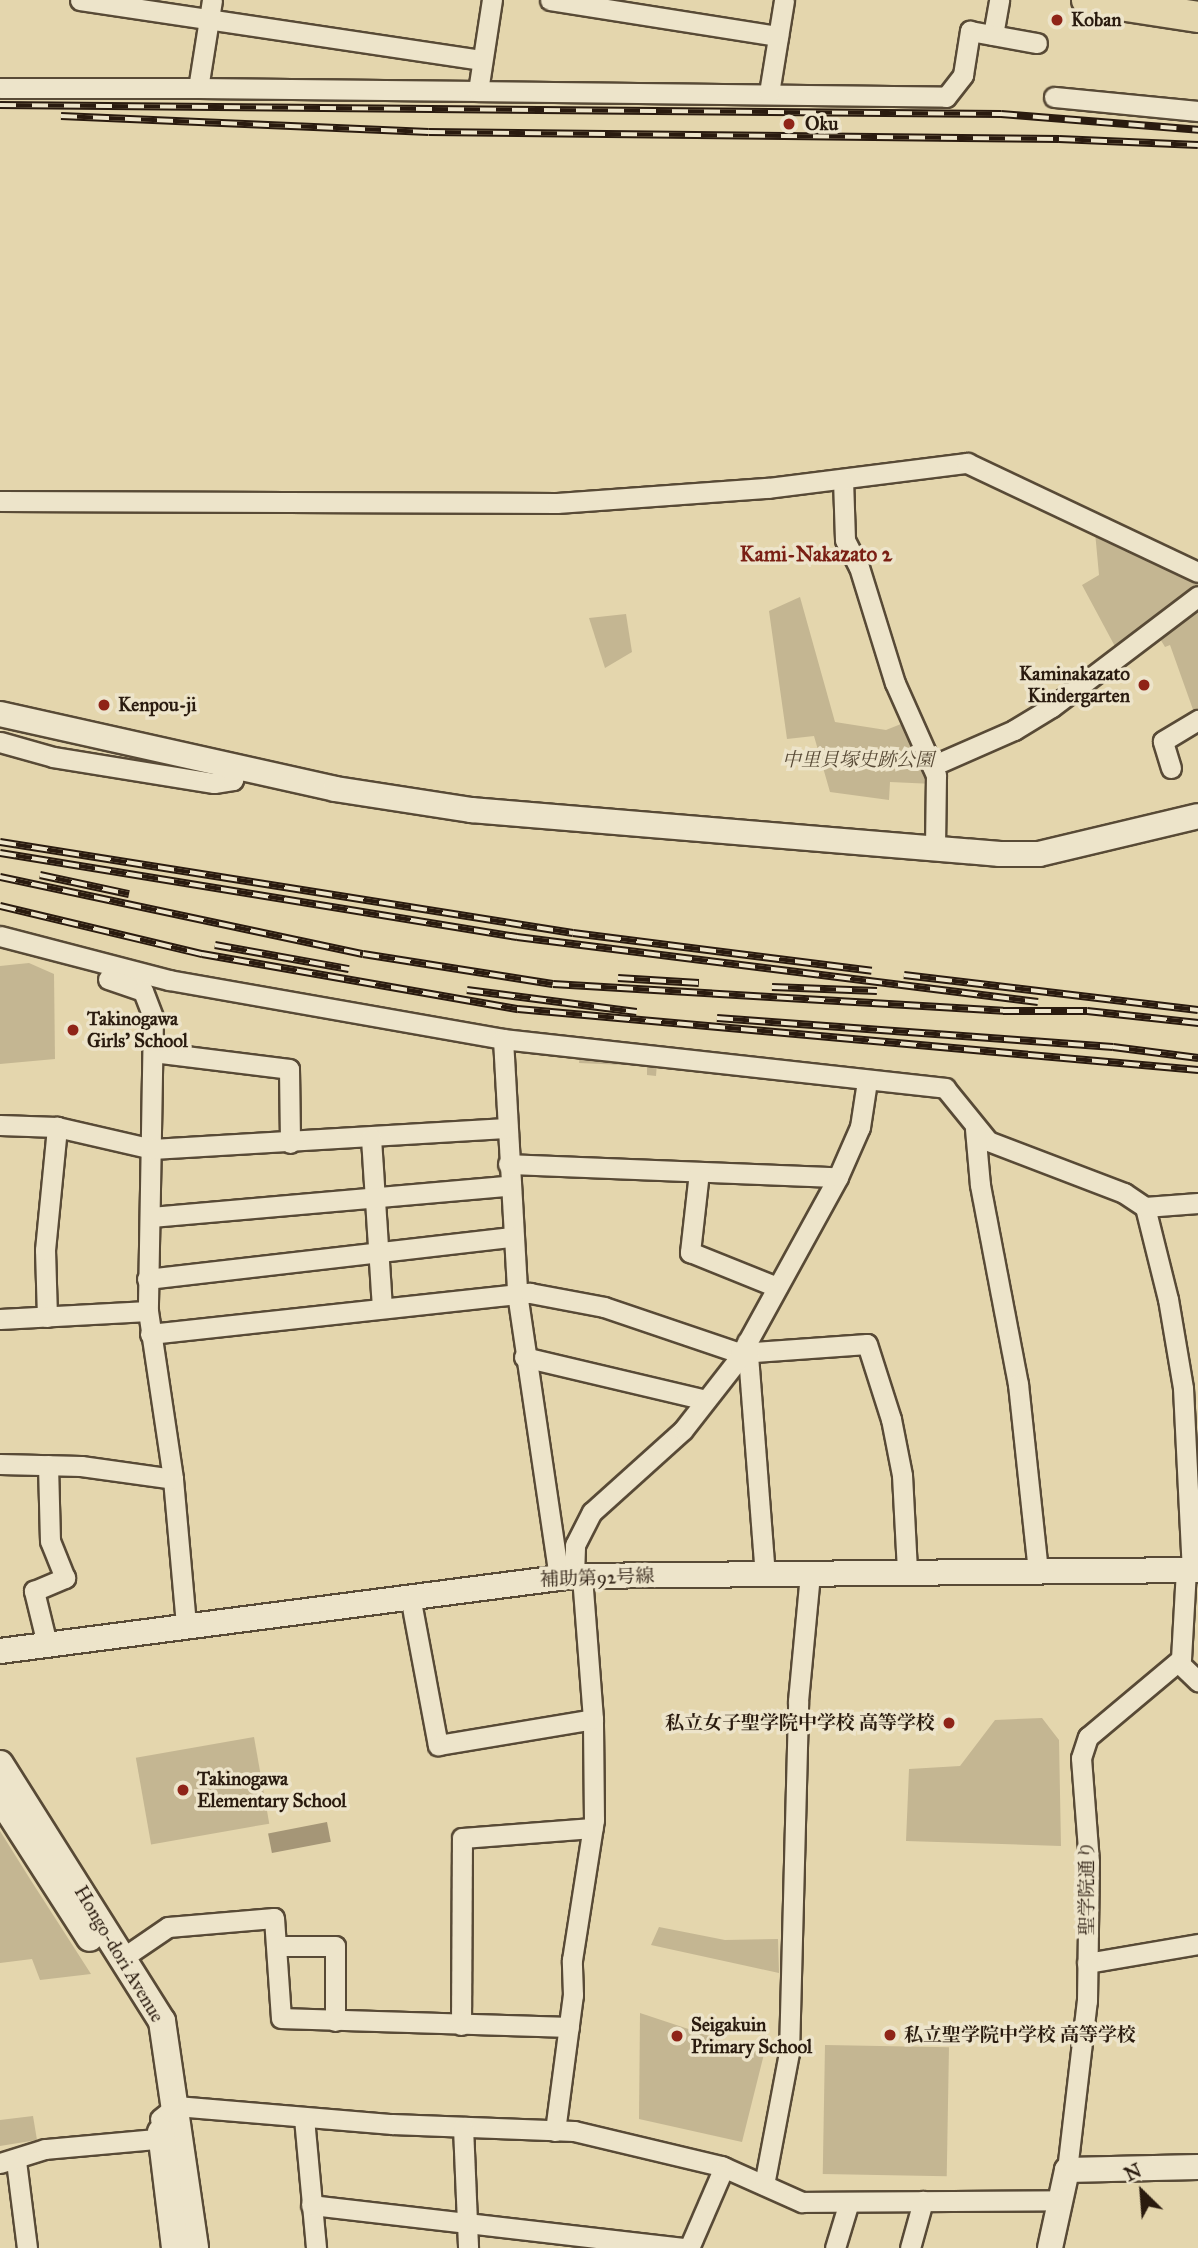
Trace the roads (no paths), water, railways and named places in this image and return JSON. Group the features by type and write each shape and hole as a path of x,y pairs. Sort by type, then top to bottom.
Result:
{"main road":[{"path":"1087,0 1198,17"},
{"name":"Hongo-dori Avenue","path":"0,1764 162,2021 175,2248"},
{"name":"Hongo-dori Avenue","path":"0,1798 137,2013 151,2049 170,2125 195,2248"}],"street":[{"path":"80,0 481,60"},
{"path":"198,89 212,0"},
{"path":"478,91 492,0"},
{"path":"550,0 778,36"},
{"path":"769,93 784,0"},
{"path":"993,35 999,0"},
{"path":"0,88 769,93 946,97 963,75 970,31 1037,43"},
{"path":"1054,97 1198,111"},
{"path":"0,501 557,503 843,479 967,463 1198,572"},
{"path":"843,479 845,540 859,567 895,683 932,766 939,790 935,847"},
{"path":"932,766 1014,730 1052,707 1198,596"},
{"path":"0,714 236,768 398,801 471,810 1039,854 1198,816"},
{"path":"1171,768 1163,741 1198,720"},
{"path":"0,742 53,757 214,783 233,780 236,768"},
{"path":"0,936 44,950 169,980 503,1039 945,1088 975,1129 988,1141 1124,1193 1145,1207 1198,1203"},
{"path":"44,950 66,969 143,991 152,1006 148,1311 173,1479 186,1626"},
{"path":"503,1039 508,1186 524,1357 571,1577 593,1720 593,1828 572,1959 569,2027 555,2131"},
{"path":"153,1052 289,1069 290,1143"},
{"path":"571,1577 575,1545 592,1512 684,1430 746,1350 838,1177 860,1127 867,1080"},
{"path":"0,1125 57,1127 152,1149 290,1143 506,1128"},
{"path":"47,1317 46,1250 57,1127"},
{"path":"975,1129 979,1185 1018,1384 1038,1571"},
{"path":"371,1138 382,1306"},
{"path":"508,1164 838,1177"},
{"path":"699,1172 690,1252 778,1287"},
{"path":"151,1217 508,1186"},
{"path":"1145,1207 1168,1299 1183,1388 1192,1570 1178,1662 1198,1681"},
{"path":"148,1279 512,1237"},
{"path":"150,1334 517,1293 604,1307 746,1350 867,1344 891,1419 902,1475 908,1572"},
{"path":"0,1320 148,1311"},
{"path":"746,1350 765,1574"},
{"path":"524,1357 706,1400"},
{"path":"0,1464 48,1465 173,1479"},
{"path":"47,1644 34,1591 65,1578 50,1541 48,1465"},
{"name":"補助第92号線","path":"0,1651 571,1577 1192,1570"},
{"path":"764,2185 789,2053 798,1701 810,1573"},
{"path":"410,1596 438,1745 593,1720"},
{"name":"聖学院通り","path":"1050,2248 1067,2170 1087,1963 1089,1862 1081,1758 1088,1737 1178,1662"},
{"path":"461,2025 462,1838 593,1828"},
{"path":"124,1957 168,1927 274,1918 281,2018 569,2027"},
{"path":"1087,1963 1198,1944"},
{"path":"277,1946 335,1946 335,2021"},
{"path":"304,2118 316,2248"},
{"path":"27,2248 8,2162 45,2149 170,2125 304,2118 555,2131 724,2167 802,2202 1061,2200"},
{"path":"463,2127 468,2248"},
{"path":"312,2205 687,2248 724,2167"},
{"path":"1067,2170 1198,2167"},
{"path":"910,2248 923,2201"},
{"path":"835,2248 849,2202"}],"railway":[{"path":"0,105 1001,114 1198,130"},
{"path":"61,116 429,132 1059,139 1198,145"},
{"path":"0,842 573,933 872,971"},
{"path":"0,853 517,937 1038,1002"},
{"path":"40,875 129,894"},
{"path":"0,877 363,954 553,984 1003,1011 1087,1011 1198,1023"},
{"path":"0,906 202,954 518,1009 1198,1070"},
{"path":"215,945 349,969"},
{"path":"904,975 1198,1010"},
{"path":"618,978 699,983"},
{"path":"772,987 877,991"},
{"path":"467,990 637,1012"},
{"path":"717,1018 1113,1047 1198,1058"}],"place":[{"name":"Koban","path":"1057,20"},
{"name":"Oku","path":"789,124"},
{"name":"Kaminakazato Kindergarten","path":"1144,685"},
{"name":"Kenpou-ji","path":"104,705"},
{"name":"Takinogawa Girls' School","path":"73,1030"},
{"name":"私立女子聖学院中学校 高等学校","path":"949,1723"},
{"name":"Takinogawa Elementary School","path":"183,1790"},
{"name":"私立聖学院中学校 高等学校","path":"890,2035"},
{"name":"Seigakuin Primary School","path":"677,2036"}],"district":[{"name":"Kami-Nakazato 2","path":"816,554"}],"park label":[{"name":"中里貝塚史跡公園","path":"858,760"}]}
